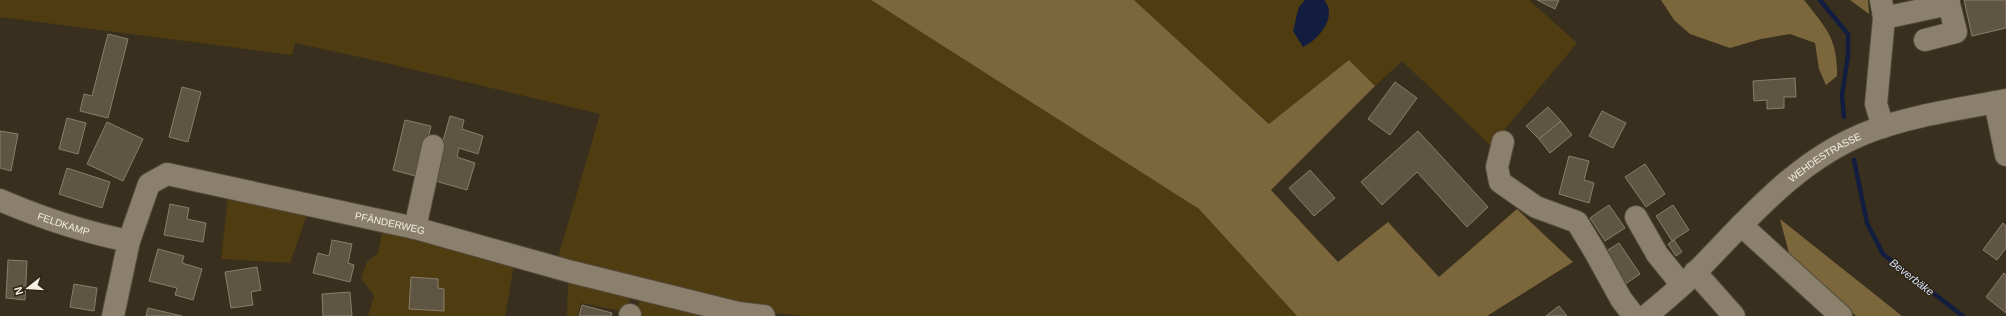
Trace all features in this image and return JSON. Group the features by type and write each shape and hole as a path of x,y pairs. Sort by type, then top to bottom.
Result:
{"street":[{"path":"1883,127 1876,104 1883,9 1949,2 1956,32 1925,40"},
{"path":"2001,101 2006,156"},
{"name":"WEHDESTRASSE","path":"1646,316 1689,279 1780,187 1804,168 1844,143 1883,127 2001,101"},
{"path":"1503,142 1493,187 1536,207 1577,222 1621,298 1634,316"},
{"path":"415,228 433,146"},
{"name":"PFÄNDERWEG","path":"113,316 129,241 149,184 167,174 415,228 572,272 738,312 764,316"},
{"name":"FELDKAMP","path":"0,200 28,212 91,234 129,241"},
{"path":"1636,217 1657,254 1734,316"},
{"path":"1741,225 1841,316"}],"shaded area":[{"path":"0,0 871,0 1199,209 1297,316 802,316 737,309 557,261 600,114 295,43 292,55 0,17"},
{"path":"871,0 1134,0 1269,124 1349,60 1375,86 1271,190 1338,262 1388,222 1439,277 1517,209 1573,262 1487,316 1297,316 1199,209"},
{"path":"1134,0 1305,0 1300,6 1296,18 1297,28 1303,47 1315,39 1325,27 1329,13 1328,7 1324,0 1529,0 1577,43 1491,146 1402,61 1375,86 1349,61 1270,124"},
{"path":"1661,0 1804,0 1819,18 1833,43 1837,63 1837,76 1826,85 1819,69 1815,43 1790,34 1761,39 1730,48 1690,34 1674,20"},
{"path":"1850,0 1868,0 1871,38 1869,14"},
{"path":"228,196 307,215 290,263 221,259"},
{"path":"1780,219 1902,316 1856,316 1790,257"},
{"path":"382,232 514,265 505,316 368,316 374,296 361,278 367,262 378,253"},
{"path":"568,281 631,291 627,312 581,303 577,316 567,316"},
{"path":"639,295 731,316 638,316"}],"water":[{"path":"1305,0 1324,0 1328,7 1329,13 1325,27 1315,39 1303,47 1293,31 1299,7"}],"building":[{"path":"1537,0 1559,0 1555,9"},
{"path":"1964,0 2006,0 2006,28 1972,36"},
{"path":"108,34 128,39 108,118 80,111 84,94 92,96"},
{"path":"1795,78 1796,97 1784,97 1784,108 1767,109 1767,100 1754,101 1753,81"},
{"path":"1395,82 1417,98 1390,135 1368,119"},
{"path":"182,87 201,92 188,142 169,137"},
{"path":"1548,107 1561,121 1539,139 1526,126"},
{"path":"1602,111 1626,123 1613,148 1589,136"},
{"path":"450,116 464,120 462,129 483,136 478,154 459,148 457,157 475,163 467,190 432,180"},
{"path":"67,118 86,123 78,154 59,149"},
{"path":"405,120 431,126 419,177 393,170"},
{"path":"1561,121 1572,135 1550,153 1539,139"},
{"path":"107,122 143,139 123,181 87,164"},
{"path":"0,131 18,134 11,171 0,168"},
{"path":"1418,131 1488,207 1467,227 1417,172 1382,205 1361,182"},
{"path":"1569,156 1589,161 1584,180 1594,183 1589,203 1559,194"},
{"path":"1645,164 1665,194 1646,207 1625,177"},
{"path":"67,168 110,182 102,208 59,194"},
{"path":"1310,170 1335,198 1314,216 1289,188"},
{"path":"170,204 189,208 187,219 206,223 203,242 164,235"},
{"path":"1609,205 1625,228 1605,241 1590,218"},
{"path":"1673,205 1689,230 1672,241 1656,216"},
{"path":"2003,223 2006,226 2006,248 1997,260 1983,250"},
{"path":"332,240 352,244 348,263 354,265 350,282 313,273 318,253 329,256"},
{"path":"1674,240 1682,252 1676,256 1668,244"},
{"path":"1619,243 1640,274 1621,287 1600,255"},
{"path":"158,249 184,256 182,263 202,269 193,300 175,295 177,288 149,281"},
{"path":"8,260 27,261 25,300 6,298"},
{"path":"257,267 261,290 251,292 253,305 231,308 225,272"},
{"path":"2004,273 2006,275 2006,313 1986,297"},
{"path":"411,277 438,279 438,288 444,289 444,311 409,309"},
{"path":"74,284 97,288 94,311 70,307"},
{"path":"350,292 352,316 323,316 322,294"},
{"path":"582,305 612,313 611,316 579,316"},
{"path":"1559,306 1567,316 1546,316"},
{"path":"148,308 182,316 146,316"}],"waterway":[{"name":"Beverbäke","path":"1820,0 1848,34 1848,55 1842,95 1844,117"},
{"name":"Beverbäke","path":"1854,160 1867,223 1883,254 1963,316"}]}
